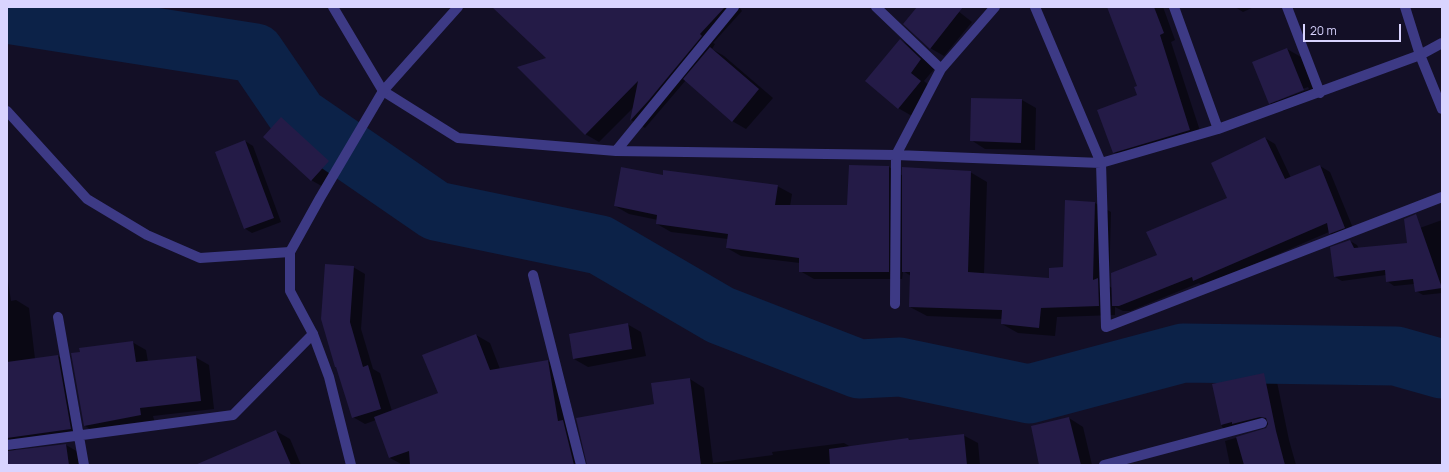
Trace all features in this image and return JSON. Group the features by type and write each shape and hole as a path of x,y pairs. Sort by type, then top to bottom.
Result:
{"street":[{"path":"333,7 383,91 458,138 616,151 896,155 1101,164 1218,129 1320,93 1420,55 1442,43"},
{"path":"351,465 329,377 313,334 290,291 290,252 383,91 458,7"},
{"path":"616,151 734,7"},
{"path":"876,7 942,69"},
{"path":"895,304 896,155 942,69 994,7"},
{"path":"1035,7 1101,164 1106,327 1442,198"},
{"path":"1174,7 1218,129"},
{"path":"1287,7 1320,93"},
{"path":"1405,7 1420,55 1442,109"},
{"path":"7,111 88,198 147,235 200,258 290,252"},
{"path":"532,276 581,465"},
{"path":"58,317 84,465"},
{"path":"7,446 233,415 313,334"},
{"path":"1105,465 1262,423"}],"building":[{"path":"492,7 725,7 700,34 702,36 630,121 638,81 585,135 517,67 546,58"},
{"path":"917,7 963,7 930,49 903,24"},
{"path":"1107,7 1154,7 1164,33 1160,35 1190,130 1113,153 1097,110 1137,95 1134,87 1137,86"},
{"path":"900,39 921,59 911,73 921,81 898,109 865,81"},
{"path":"710,47 759,89 732,122 683,79"},
{"path":"1287,48 1304,90 1269,104 1252,62"},
{"path":"971,98 1022,99 1021,143 970,141"},
{"path":"281,117 329,161 311,181 263,137"},
{"path":"1265,137 1285,179 1320,165 1345,228 1329,234 1327,223 1193,281 1192,277 1119,306 1112,306 1111,273 1157,255 1146,232 1227,198 1211,163"},
{"path":"245,140 274,218 244,229 215,152"},
{"path":"849,165 889,166 889,272 799,272 799,258 726,248 728,234 656,224 657,215 614,206 621,167 663,175 663,170 778,185 775,205 847,205"},
{"path":"902,167 971,171 968,272 1049,278 1049,268 1063,267 1065,200 1095,202 1093,280 1098,278 1099,306 1041,308 1039,328 1001,324 1002,310 909,307 910,272 902,272"},
{"path":"1416,214 1442,288 1415,292 1413,279 1386,282 1385,270 1334,277 1330,247 1350,240 1354,248 1407,243 1404,219"},
{"path":"325,264 354,266 350,322 363,367 368,365 381,409 352,418 321,319"},
{"path":"628,323 632,349 573,359 569,334"},
{"path":"476,334 490,370 548,360 558,421 563,420 574,465 410,465 409,451 389,458 374,417 438,393 422,355"},
{"path":"133,341 136,362 196,356 201,401 140,408 141,415 84,426 71,353 80,352 79,348"},
{"path":"58,355 71,429 7,438 7,362"},
{"path":"1264,373 1276,431 1285,465 1244,465 1236,437 1266,428 1268,424 1266,418 1260,417 1232,424 1232,422 1221,425 1212,384"},
{"path":"690,378 701,465 587,465 576,418 654,404 651,383"},
{"path":"1069,417 1081,465 1039,465 1031,426"},
{"path":"276,430 291,465 195,465"},
{"path":"964,434 967,465 830,465 829,449 908,438 909,440"},
{"path":"66,444 69,465 7,465 7,451"}],"waterway":[{"path":"7,14 255,53 298,116 436,211 600,245 720,315 859,369 900,367 1029,394 1183,353 1396,356 1442,369"}]}
